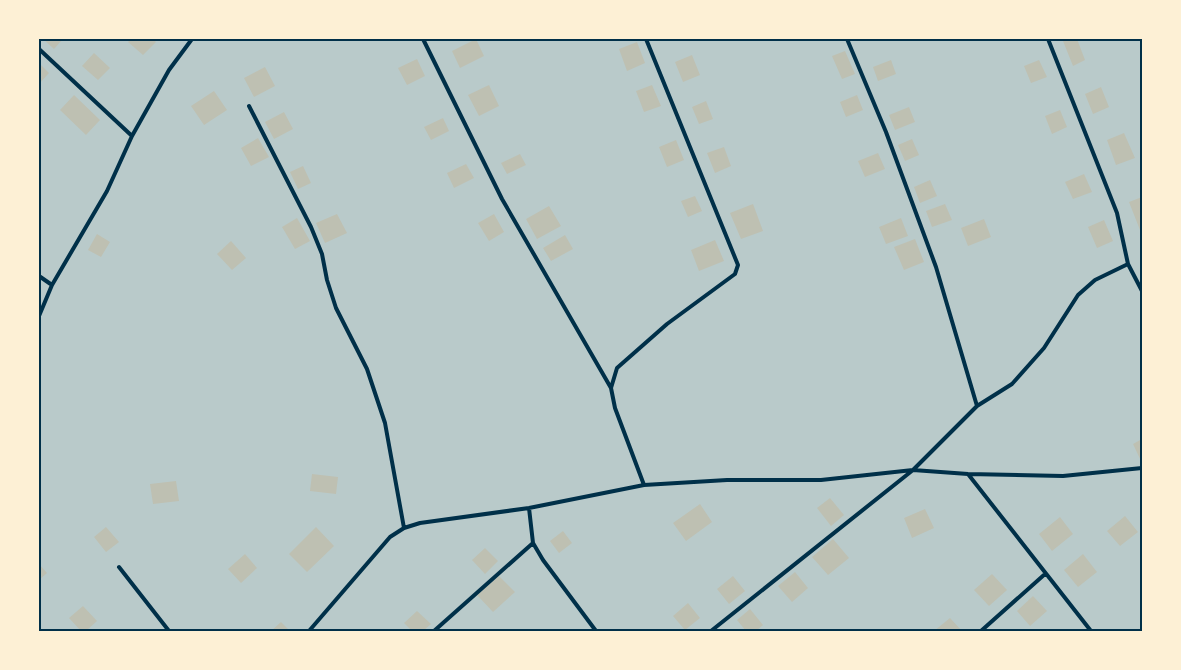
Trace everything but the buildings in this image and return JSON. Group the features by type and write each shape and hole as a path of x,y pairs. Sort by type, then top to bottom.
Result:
{"lane":[{"path":"39,316 52,285 107,191 132,136 169,70 192,39"},
{"path":"423,39 502,199 611,388 615,408 644,484"},
{"path":"611,388 617,368 667,324 735,274 738,265 646,39"},
{"path":"846,39 886,132 936,267 977,406"},
{"path":"1048,39 1117,214 1128,264 1142,291"},
{"path":"39,48 132,136"},
{"path":"249,106 311,227 322,254 327,280 336,308 367,369 385,423 404,528"},
{"path":"712,631 913,470 977,406 1012,384 1044,348 1078,295 1095,280 1128,264"},
{"path":"39,276 52,285"},
{"path":"309,631 390,537 404,528 448,519 529,508 644,484 727,480 821,480 913,470 968,474 1062,476 1142,468"},
{"path":"968,474 1091,631"},
{"path":"529,508 533,543 543,560 596,631"},
{"path":"434,631 533,543"},
{"path":"119,568 169,631"},
{"path":"981,631 1045,574"}],"shaded area":[{"path":"39,39 1142,39 1142,631 39,631"}]}
